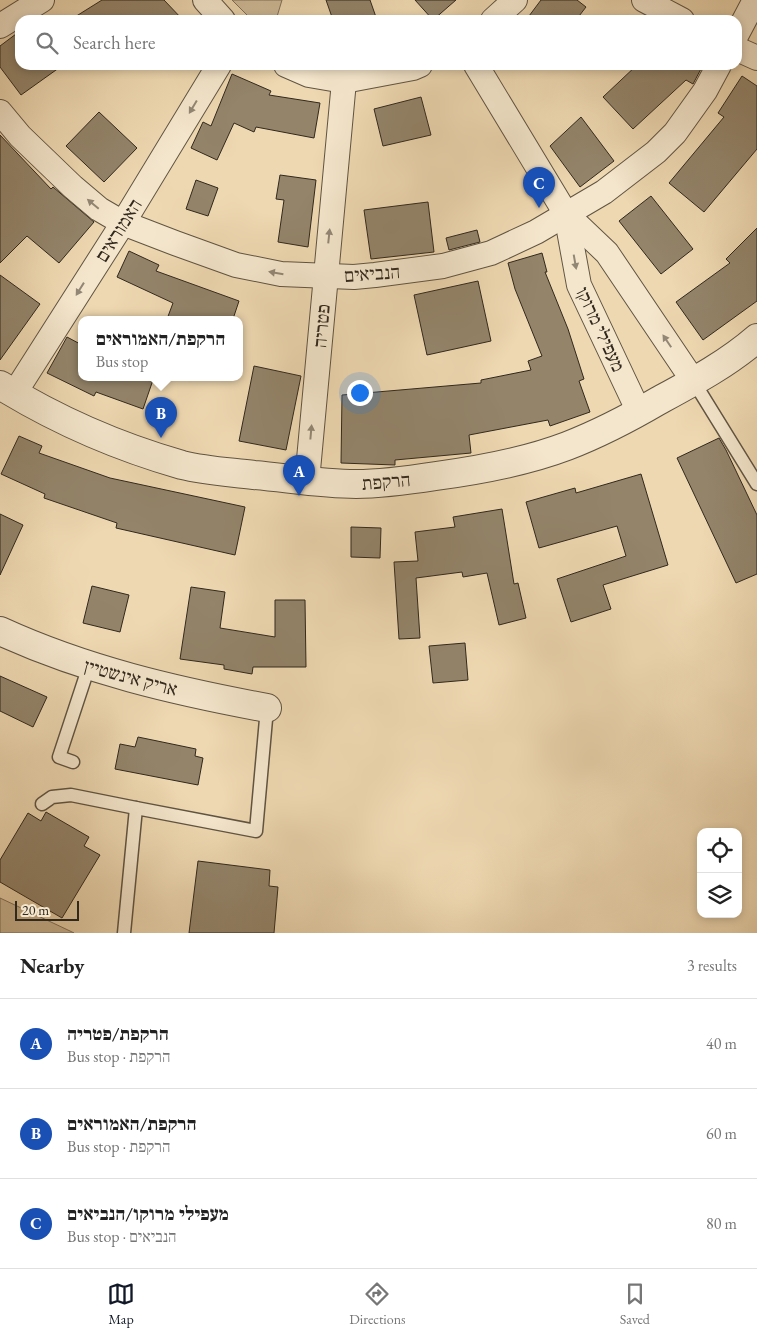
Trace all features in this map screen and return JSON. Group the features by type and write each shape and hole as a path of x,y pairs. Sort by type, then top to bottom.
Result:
{"street":[{"path":"18,15 42,0"},
{"path":"206,0 219,15"},
{"path":"498,15 515,0"},
{"path":"644,0 672,15"},
{"path":"742,25 755,0"},
{"path":"0,26 15,17"},
{"path":"742,50 757,58"},
{"name":"האמוראים","path":"7,389 123,223 216,70"},
{"path":"298,70 309,75 344,81 403,70"},
{"name":"מעפילי מרוקו","path":"479,70 566,214 607,253 694,382"},
{"name":"הנביאים","path":"0,112 20,136 73,187 99,209 123,223 236,265 281,274 354,277 443,266 498,250 536,232 604,192 656,152 675,133 689,115 717,70"},
{"name":"פטריה","path":"307,481 344,81"},
{"name":"מעפילי מרוקו","path":"566,214 579,285 639,412"},
{"name":"הרקפת","path":"7,389 68,423 101,437 182,465 215,472 307,481 354,484 396,482 484,469 531,458 567,446 639,412 694,382 734,357 757,338"},
{"name":"אריק אינשטיין","path":"0,631 26,643 89,666 140,682 267,708"}],"lane":[{"path":"694,382 757,484"},
{"path":"73,762 59,757 89,666"},
{"path":"42,804 52,797 71,794 256,831 267,708"},
{"path":"124,933 136,808"}],"shaded area":[{"path":"232,0 282,0 278,15 247,15"},
{"path":"0,898 70,931 74,933 0,933"}],"building":[{"path":"102,0 164,0 178,15 78,15"},
{"path":"326,0 370,0 375,15 331,15"},
{"path":"415,0 456,0 439,15 428,15"},
{"path":"541,0 577,0 586,7 580,15 530,15"},
{"path":"15,35 15,70 56,70 21,95 0,67 0,46"},
{"path":"632,70 700,70 693,84 686,80 633,129 603,97"},
{"path":"232,74 271,91 269,95 320,103 314,138 256,127 254,132 234,123 217,160 191,148 203,122 211,126"},
{"path":"742,76 757,86 757,149 704,212 669,183 724,117 718,113"},
{"path":"421,97 431,135 383,146 374,109"},
{"path":"99,112 137,148 104,182 66,146"},
{"path":"581,117 614,161 580,187 550,146"},
{"path":"0,135 51,189 53,187 94,222 59,263 27,236 0,263"},
{"path":"280,175 316,180 308,247 278,242 284,200 276,199"},
{"path":"196,180 218,188 208,216 186,209"},
{"path":"651,196 693,249 661,274 619,221"},
{"path":"428,202 434,252 371,259 364,210"},
{"path":"757,228 757,301 703,340 676,302 730,263 726,259"},
{"path":"477,230 480,242 449,250 446,238"},
{"path":"129,251 159,265 156,271 239,301 234,316 168,316 173,303 117,277"},
{"path":"542,253 547,272 545,272 568,329 584,379 579,381 590,412 550,426 548,420 469,435 471,453 395,460 395,465 341,463 342,395 481,383 481,380 531,370 528,361 542,356 515,289 508,263"},
{"path":"0,275 40,304 0,360"},
{"path":"478,281 491,341 427,355 414,295"},
{"path":"67,337 78,343 78,381 153,381 143,409 96,392 94,396 47,373"},
{"path":"254,366 301,376 286,450 239,441"},
{"path":"19,436 42,446 39,453 110,478 245,507 235,555 116,528 117,523 44,498 45,494 1,474"},
{"path":"719,438 757,515 757,574 736,583 677,458"},
{"path":"641,474 668,565 603,585 611,609 571,622 557,579 626,556 617,526 539,548 526,502 575,488 576,493"},
{"path":"502,509 514,584 518,583 526,618 499,625 487,573 463,577 462,572 416,578 420,638 399,639 394,562 418,561 415,532 455,527 453,517"},
{"path":"0,514 23,525 0,575"},
{"path":"351,527 381,528 380,558 351,557"},
{"path":"92,586 129,595 120,632 83,623"},
{"path":"191,587 225,592 220,628 275,637 275,600 305,600 306,667 253,667 252,674 224,669 224,665 180,659"},
{"path":"465,643 468,680 433,683 429,646"},
{"path":"0,676 47,697 33,727 0,711"},
{"path":"138,737 196,749 195,756 203,758 198,785 115,769 120,744 135,747"},
{"path":"46,812 89,837 84,846 100,855 62,918 0,882 0,860 28,813 41,821"},
{"path":"198,861 270,870 269,886 278,887 274,933 189,933"}],"place":[{"name":"מעפילי מרוקו/הנביאים","path":"539,208"},
{"name":"הרקפת/האמוראים","path":"161,438"},
{"name":"הרקפת/פטריה","path":"299,496"}]}
